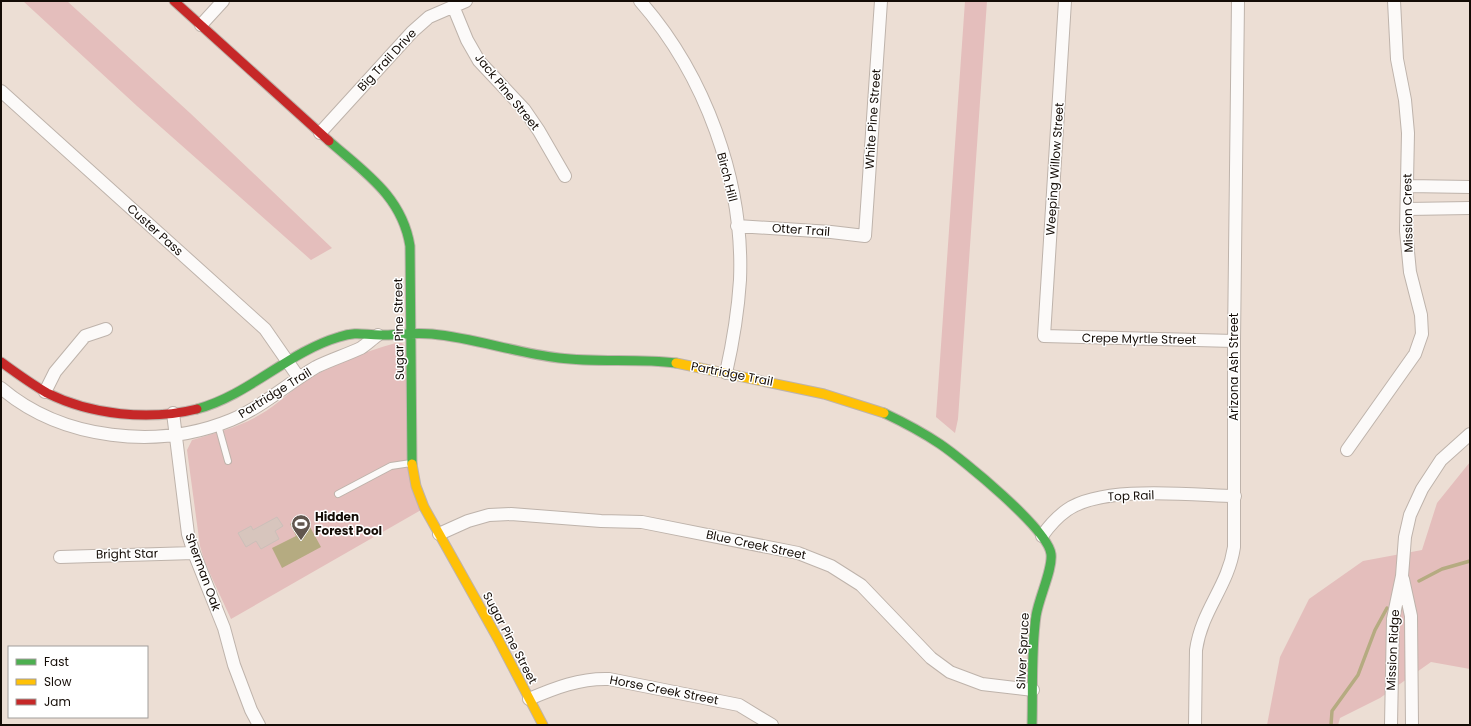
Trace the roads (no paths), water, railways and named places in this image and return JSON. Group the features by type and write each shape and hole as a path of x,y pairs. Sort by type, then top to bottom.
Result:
{"street":[{"name":"Sugar Pine Street","path":"174,1 386,192 400,210 408,231 410,246 412,463 416,486 424,507 498,639 543,725"},
{"path":"201,25 223,1"},
{"name":"Big Trail Drive","path":"320,133 412,32 429,17 466,1"},
{"name":"Birch Hill","path":"640,1 671,43 694,81 712,121 725,163 735,206 740,279 738,304 726,373"},
{"name":"White Pine Street","path":"865,236 881,1"},
{"name":"Weeping Willow Street","path":"1044,336 1065,1"},
{"name":"Arizona Ash Street","path":"1195,725 1197,640 1204,618 1221,588 1230,568 1234,546 1234,341 1238,1"},
{"name":"Mission Crest","path":"1347,450 1415,354 1422,334 1421,315 1410,272 1406,231 1408,133 1405,100 1397,59 1394,1"},
{"name":"Jack Pine Street","path":"453,6 467,40 479,61 524,109 539,131 565,176"},
{"name":"Custer Pass","path":"1,91 265,329 299,378"},
{"path":"1408,186 1470,187"},
{"path":"1407,209 1470,208"},
{"name":"Otter Trail","path":"737,226 831,232 865,236"},
{"path":"45,392 56,372 85,336 106,329"},
{"name":"Partridge Trail","path":"1,362 20,377 45,392 70,404 107,413 160,415 196,410 230,396 307,348 329,339 358,332 378,335 411,332 437,334 529,354 598,361 653,360 816,390 865,405 915,428 946,446 974,468 1042,536"},
{"name":"Partridge Trail","path":"20,377 4,391 34,410 63,423 86,430 139,437 176,436 218,425 256,408 299,378 316,368 361,347 378,335"},
{"name":"Crepe Myrtle Street","path":"1044,336 1234,341"},
{"name":"Sherman Oak","path":"173,413 184,508 194,553 224,628 234,664 251,710 259,725"},
{"name":"Mission Ridge","path":"1391,725 1392,619 1402,576 1405,537 1410,515 1422,489 1442,460 1470,434"},
{"name":"Top Rail","path":"1042,536 1052,523 1068,509 1091,499 1105,496 1123,494 1235,496"},
{"name":"Blue Creek Street","path":"439,534 468,521 489,515 510,514 602,521 642,522 798,553 831,566 861,585 932,658 950,672 982,684 1033,690"},
{"name":"Silver Spruce","path":"1032,725 1035,622 1039,597 1050,566 1051,555 1050,547 1042,536"},
{"name":"Bright Star","path":"60,557 194,553"},
{"name":"Mission Ridge","path":"1402,576 1411,616 1412,725"},
{"path":"1392,659 1412,660"},
{"name":"Horse Creek Street","path":"529,699 577,682 595,679 609,679 740,705 772,725"}],"lane":[{"path":"218,425 228,461"},
{"path":"338,494 391,466 412,463"}],"waterway":[{"path":"1419,581 1442,569 1470,561"},
{"path":"1331,725 1332,711 1358,675 1375,630 1387,608"}],"place":[{"name":"Hidden Forest Pool","path":"301,541"}]}
